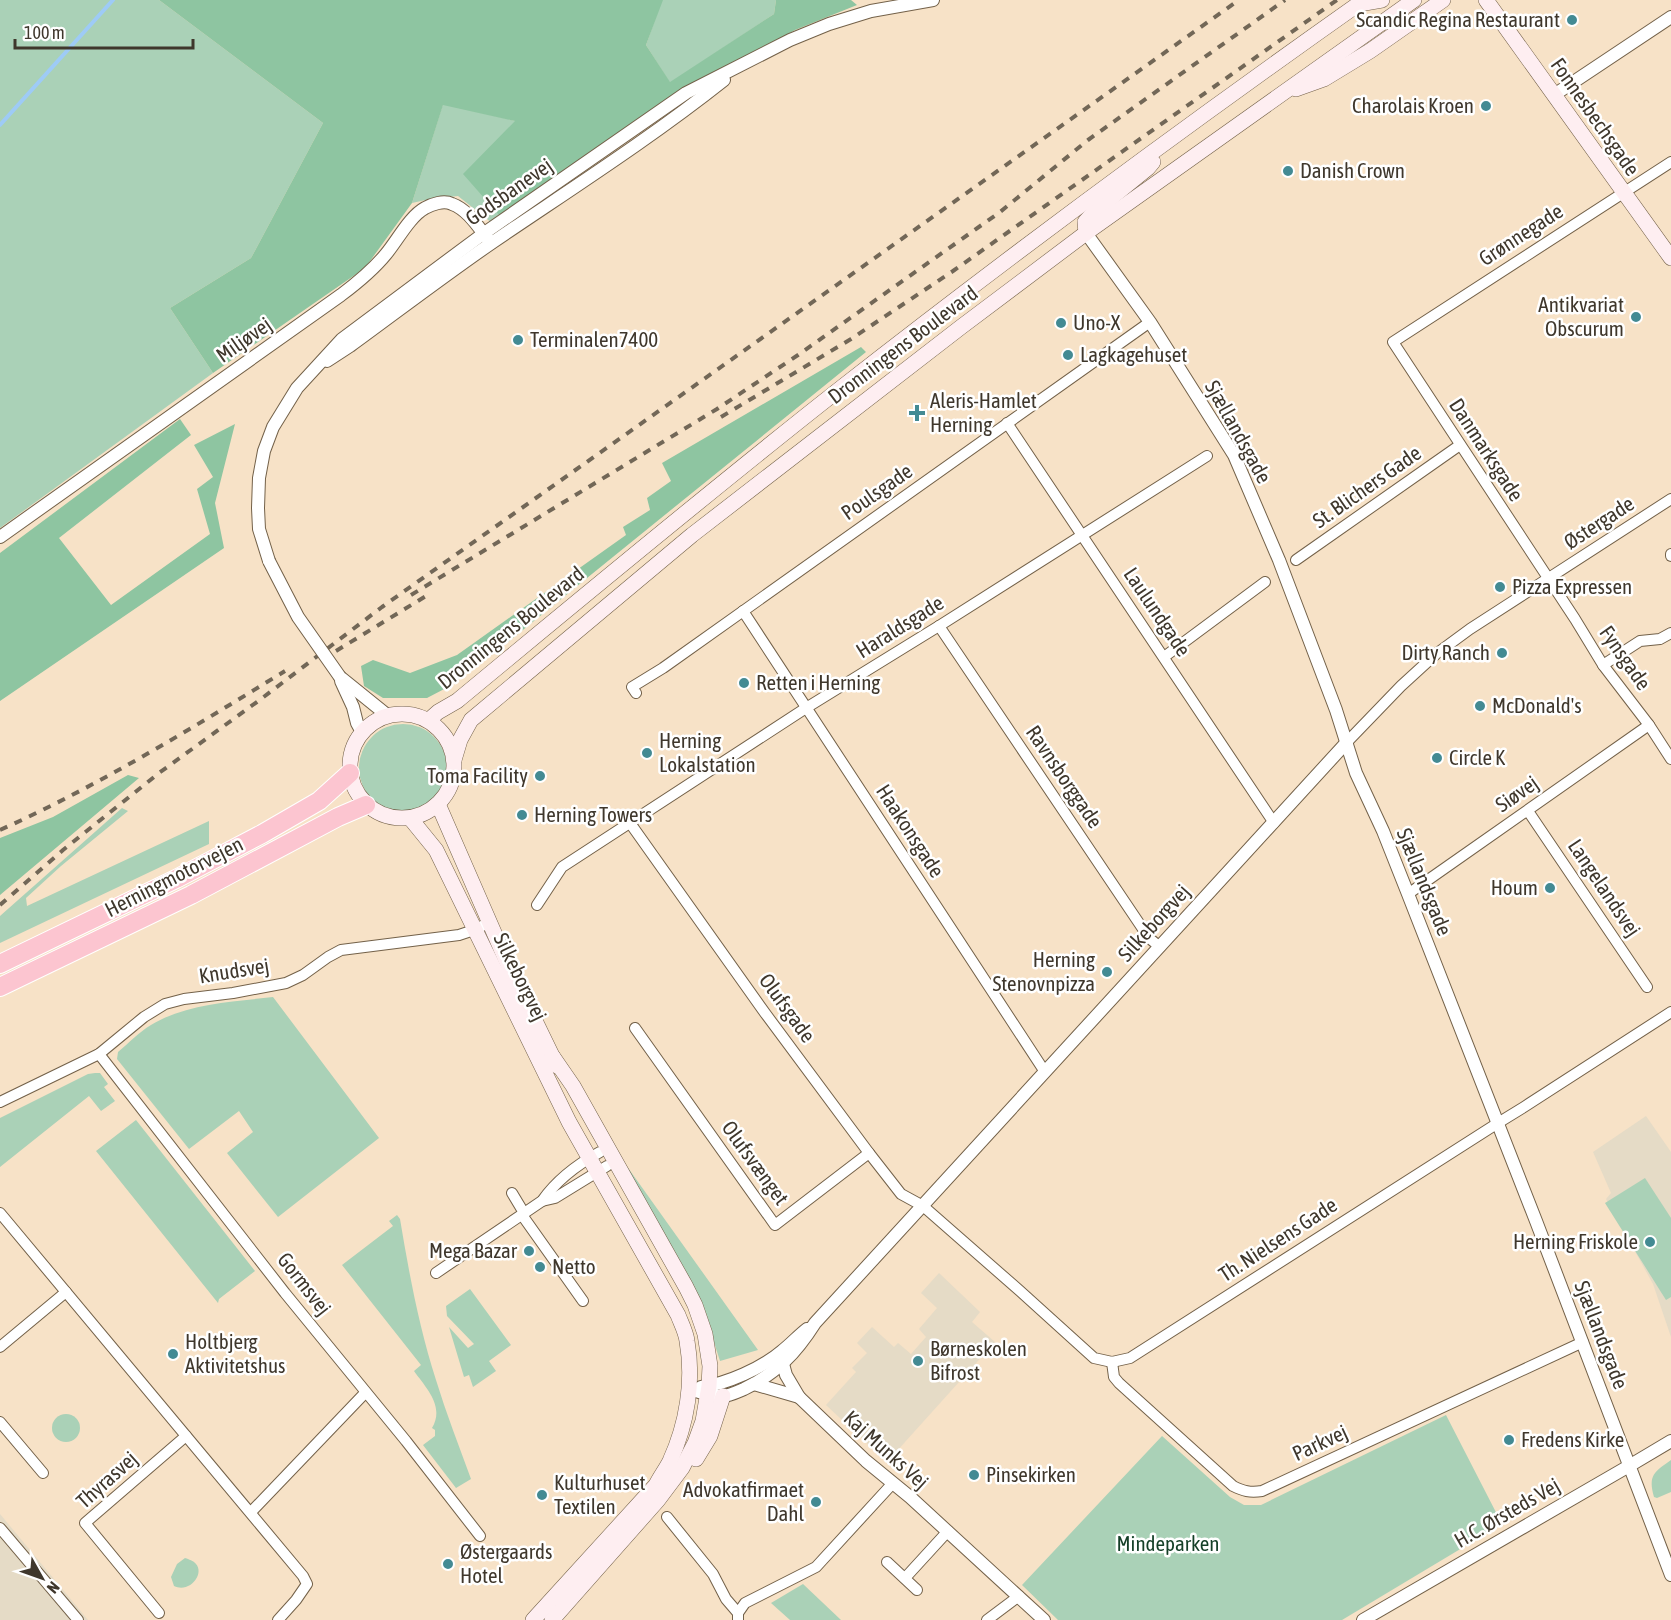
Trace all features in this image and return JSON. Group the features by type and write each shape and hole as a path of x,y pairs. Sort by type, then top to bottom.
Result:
{"highway":[{"name":"Herningmotorvejen","path":"0,964 176,879 262,834 319,801 350,772"},
{"name":"Herningmotorvejen","path":"0,987 191,895 338,817 366,805"}],"main road":[{"path":"1361,2 1382,0"},
{"name":"Dronningens Boulevard","path":"454,760 460,740 471,720 692,535 904,370 1086,233 1414,0"},
{"path":"1277,97 1324,79 1370,51 1443,0"},
{"name":"Fonnesbechsgade","path":"1486,0 1671,258"},
{"path":"1497,0 1504,25"},
{"name":"Dronningens Boulevard","path":"429,720 457,701 676,519 842,387 1046,231 1361,2"},
{"path":"1086,233 1085,222 1095,210 1148,168 1175,136"},
{"path":"1046,231 1071,225 1086,233"},
{"path":"401,713 429,720 446,737 454,760 451,784 438,804 410,818 391,817 366,805 353,784 349,762 351,751 362,732 373,722 387,715 401,713"},
{"name":"Silkeborgvej","path":"438,804 509,967 553,1057 594,1155 678,1315 687,1340 690,1389 678,1439 670,1461 656,1485 533,1620"},
{"name":"Silkeborgvej","path":"410,818 436,850 569,1122 594,1155"},
{"name":"Silkeborgvej","path":"553,1057 573,1086 695,1305 705,1334 713,1393"},
{"name":"Silkeborgvej","path":"602,1169 671,1273 686,1287"},
{"path":"552,1620 658,1500 683,1477 700,1454 710,1436 713,1393"}],"street":[{"name":"Godsbanevej","path":"362,732 340,677 298,616 269,561 259,529 259,478 264,451 273,427 297,388 314,370 350,346 487,238 608,165 696,102 741,66 790,40 829,24 871,11 933,0"},
{"path":"1554,95 1671,17"},
{"name":"Grønnegade","path":"1393,342 1671,162"},
{"name":"Miljøvej","path":"0,537 341,295 373,268 423,208 437,203 450,202 467,214 487,238"},
{"name":"Sjællandsgade","path":"1086,233 1150,322 1234,455 1283,570 1327,683 1356,773 1383,831 1498,1123 1671,1575"},
{"name":"Poulsgade","path":"636,693 632,687 663,668 1150,322"},
{"name":"Danmarksgade","path":"1393,342 1548,579"},
{"name":"Laulundgade","path":"1007,423 1274,823"},
{"name":"St. Blichers Gade","path":"1296,560 1460,445"},
{"name":"Haraldsgade","path":"537,905 562,867 806,708 1207,456"},
{"name":"Østergade","path":"1548,579 1671,499"},
{"name":"Silkeborgvej","path":"690,1389 713,1393 753,1384 783,1364 796,1351 815,1323 1347,742 1401,686 1436,654 1548,579"},
{"name":"Fynsgade","path":"1548,579 1603,665 1671,759"},
{"path":"1164,657 1265,582"},
{"name":"Haakonsgade","path":"743,611 1045,1072"},
{"name":"Ravnsborggade","path":"939,626 1149,938 1160,947"},
{"path":"1603,665 1640,641 1660,639 1671,633"},
{"name":"Godsbanevej","path":"340,677 387,715"},
{"name":"Siøvej","path":"1408,894 1648,725"},
{"name":"Langelandsvej","path":"1528,811 1647,987"},
{"name":"Olufsgade","path":"630,823 765,1013 869,1153 902,1194 923,1206"},
{"name":"Knudsvej","path":"0,1102 99,1054 144,1017 165,1004 286,983 303,975 341,950 459,935 490,922"},
{"name":"Th. Nielsens Gade","path":"1112,1362 1130,1358 1670,1015"},
{"name":"Olufsvænget","path":"634,1028 776,1225 869,1153"},
{"name":"Gormsvej","path":"99,1054 285,1293 480,1536"},
{"path":"542,1201 548,1192 581,1163 594,1155"},
{"path":"436,1273 542,1201 555,1198 602,1169"},
{"path":"512,1193 523,1214 583,1301"},
{"path":"923,1206 1094,1358 1112,1362"},
{"path":"0,1213 303,1576 307,1584 278,1620"},
{"path":"0,1347 66,1292"},
{"name":"Silkeborgvej","path":"713,1393 765,1364 815,1323"},
{"name":"Parkvej","path":"1112,1362 1114,1377 1119,1383 1233,1486 1251,1493 1262,1491 1582,1342"},
{"name":"Kaj Munks Vej","path":"783,1364 786,1375 799,1397 866,1461 948,1531 1044,1620"},
{"name":"Kaj Munks Vej","path":"753,1384 799,1397"},
{"path":"251,1512 365,1393"},
{"path":"0,1422 43,1473"},
{"name":"Thyrasvej","path":"159,1613 85,1523 186,1436"},
{"name":"H.C. Ørsteds Vej","path":"1363,1620 1671,1441"},
{"path":"738,1616 744,1603 816,1567 893,1483"},
{"path":"667,1517 713,1574 738,1616"},
{"path":"0,1528 78,1620"},
{"path":"905,1578 948,1531"},
{"path":"887,1562 917,1590"},
{"path":"987,1620 1019,1596"}],"shaded area":[{"name":"Herning Friskole","path":"1646,1116 1671,1152 1671,1337 1653,1284 1606,1199 1611,1193 1593,1152"},
{"name":"Børneskolen Bifrost","path":"939,1273 980,1312 972,1322 995,1342 887,1462 826,1405 856,1372 852,1368 867,1353 857,1343 872,1327 894,1347 898,1343 911,1354 926,1337 919,1329 937,1308 921,1293"},
{"path":"0,1514 88,1620 0,1620"}],"green space":[{"path":"0,0 159,0 323,123 251,258 170,308 213,373 0,528"},
{"path":"159,0 663,0 646,45 670,82 774,14 776,0 851,0 857,5 795,30 673,98 500,216 463,174 515,121 443,105 412,203 365,268 213,373 170,308 251,258 323,123"},
{"path":"662,0 776,0 774,14 670,83 646,45"},
{"path":"443,104 516,121 500,216 492,223 458,196 412,203"},
{"path":"861,347 866,352 508,642 499,641 484,659 450,686 427,698 383,698 364,686 361,666 373,660 410,673 457,655 626,535 623,527 650,510 647,498 671,481 662,463"},
{"path":"180,419 191,435 59,538 111,605 210,534 197,489 213,477 194,445 235,424 215,503 224,548 0,701 0,553"},
{"path":"403,724 428,731 440,743 447,768 440,793 428,805 403,812 378,805 366,793 359,768 366,743 378,731"},
{"path":"128,775 139,778 0,895 0,838 53,817"},
{"path":"122,808 128,811 26,898 27,906 209,821 209,844 0,943 0,916"},
{"path":"273,997 379,1138 278,1217 227,1153 253,1132 239,1111 189,1149 117,1059 118,1052 138,1034 179,1012 226,1002"},
{"path":"100,1073 108,1084 104,1087 115,1101 101,1111 89,1096 0,1167 0,1118 88,1074"},
{"path":"136,1120 255,1271 219,1299 218,1303 96,1151"},
{"path":"616,1151 758,1350 720,1361 702,1305"},
{"path":"1645,1178 1671,1218 1671,1297 1666,1300 1605,1203"},
{"path":"397,1215 400,1219 424,1340 444,1405 471,1479 456,1488 423,1445 435,1436 435,1430 432,1428 436,1412 432,1398 414,1371 421,1365 342,1265 393,1226 389,1221"},
{"path":"470,1289 511,1345 489,1361 496,1371 473,1387 469,1375 464,1377 449,1327 468,1348 474,1344 447,1316 446,1306"},
{"path":"66,1414 76,1418 80,1428 76,1438 66,1442 56,1438 52,1428 56,1418"},
{"name":"Mindeparken","path":"1446,1415 1502,1524 1342,1620 1058,1620 1022,1585 1162,1436 1230,1497 1244,1505 1261,1505"},
{"path":"1671,1460 1671,1492 1657,1498 1654,1497 1652,1479 1660,1468"},
{"path":"185,1558 194,1562 199,1571 191,1585 180,1588 174,1586 171,1577 177,1564"},
{"path":"803,1584 841,1620 790,1620 771,1603"}],"waterway":[{"path":"0,125 113,0"}],"railway":[{"path":"0,905 63,850 159,773 382,607 1239,0"},
{"path":"411,595 717,409 798,355 1000,212 1088,140 1285,0"},
{"path":"721,417 851,339 953,271 1337,0"},
{"path":"336,651 426,596"},
{"path":"0,830 110,775 285,671"}],"place":[{"name":"Scandic Regina Restaurant","path":"1572,20"},
{"name":"Charolais Kroen","path":"1486,106"},
{"name":"Danish Crown","path":"1288,171"},
{"name":"Antikvariat Obscurum","path":"1636,317"},
{"name":"Uno-X","path":"1061,323"},
{"name":"Terminalen7400","path":"518,340"},
{"name":"Lagkagehuset","path":"1068,355"},
{"name":"Aleris-Hamlet Herning","path":"917,413"},
{"name":"Pizza Expressen","path":"1500,587"},
{"name":"Dirty Ranch","path":"1502,653"},
{"name":"Retten i Herning","path":"744,683"},
{"name":"McDonald's","path":"1480,706"},
{"name":"Herning Lokalstation","path":"647,753"},
{"name":"Circle K","path":"1437,758"},
{"name":"Toma Facility","path":"540,776"},
{"name":"Herning Towers","path":"522,815"},
{"name":"Houm","path":"1550,888"},
{"name":"Herning Stenovnpizza","path":"1107,972"},
{"name":"Herning Friskole","path":"1650,1242"},
{"name":"Mega Bazar","path":"529,1251"},
{"name":"Netto","path":"540,1267"},
{"name":"Holtbjerg Aktivitetshus","path":"173,1354"},
{"name":"Børneskolen Bifrost","path":"918,1361"},
{"name":"Fredens Kirke","path":"1509,1440"},
{"name":"Pinsekirken","path":"974,1475"},
{"name":"Kulturhuset Textilen","path":"542,1495"},
{"name":"Advokatfirmaet Dahl","path":"816,1502"},
{"name":"Østergaards Hotel","path":"448,1564"}]}
